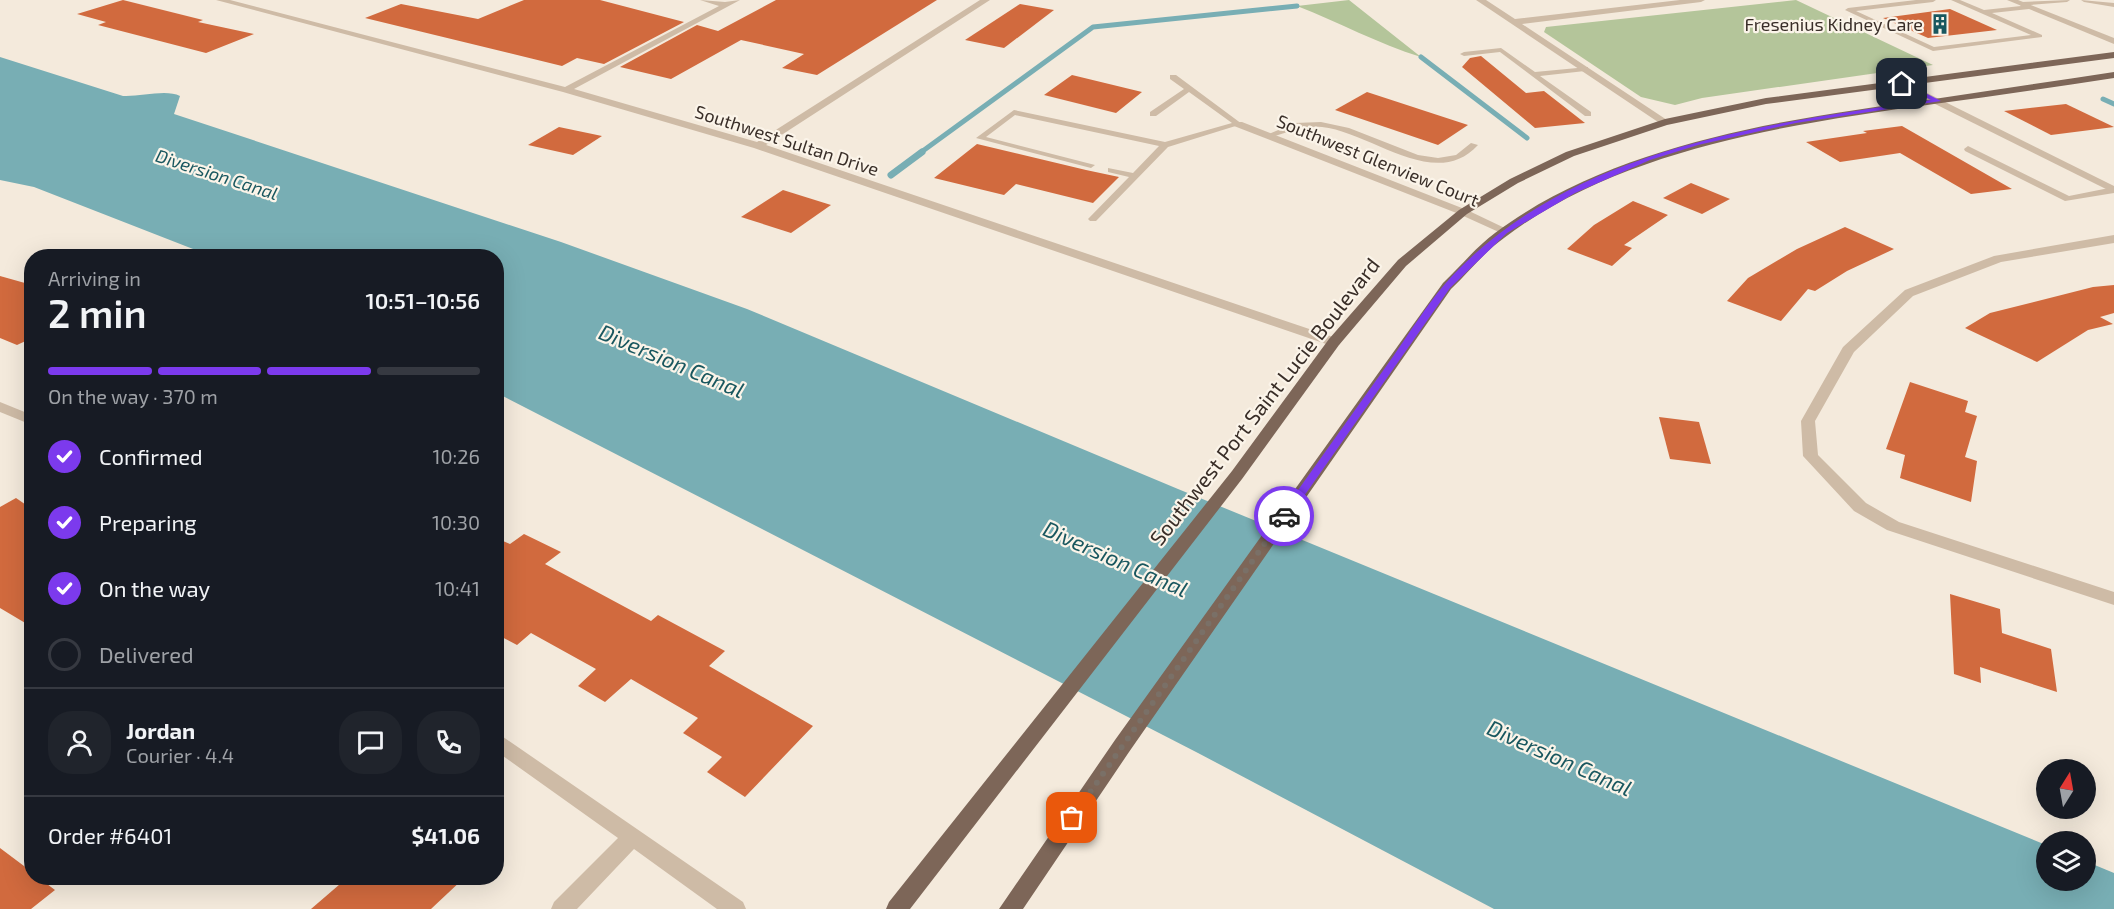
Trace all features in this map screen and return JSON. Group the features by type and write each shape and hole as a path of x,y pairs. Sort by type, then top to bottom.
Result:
{"main road":[{"name":"Southwest Port Saint Lucie Boulevard","path":"897,909 1237,475 1334,342 1402,263 1463,212 1514,181 1570,154 1665,122 1767,100 2114,55"},
{"path":"1010,909 1122,746 1447,286 1505,231 1573,192 1647,159 1696,144 1796,121 2114,75"}],"street":[{"name":"Southwest Sultan Drive","path":"219,0 566,90 758,146 1334,342"},
{"path":"704,0 726,5"},
{"path":"566,90 736,0"},
{"path":"758,146 986,0"},
{"path":"1480,0 1665,122"},
{"path":"1515,22 1701,0"},
{"path":"2011,0 2114,42"},
{"path":"1902,84 2114,190"},
{"name":"Southwest Glenview Court","path":"1238,124 1463,212 1505,231"},
{"path":"2114,239 1998,259 1910,293 1848,350 1808,421 1811,456 1860,507 1893,526 2114,599"},
{"path":"0,406 24,417"},
{"path":"504,746 735,909"},
{"path":"562,909 633,836"}],"lane":[{"path":"1933,0 1848,9 1933,49 2040,36 1954,0"},
{"path":"1984,12 2067,0"},
{"path":"2084,0 2114,5"},
{"path":"1464,54 1501,50 1588,114"},
{"path":"1533,74 1585,69"},
{"path":"1173,77 1238,124"},
{"path":"1153,114 1189,89"},
{"path":"1091,165 980,138 1014,112 1165,145 1238,124"},
{"path":"1268,136 1282,128 1312,123 1336,126 1417,157 1441,160 1460,156 1474,146"},
{"path":"1093,219 1165,145"},
{"path":"1968,149 2068,200 2114,190"},
{"path":"1111,170 1136,176"}],"green space":[{"path":"1349,0 1421,57 1389,46 1297,6"},
{"path":"1796,0 1933,65 1702,98 1675,105 1641,97 1544,32 1546,27"}],"water":[{"name":"Diversion Canal","path":"0,57 123,96 160,93 180,96 174,114 561,242 747,309 1178,489 2036,841 2036,891 2096,891 2096,866 2114,873 2114,909 1494,909 1198,753 504,397 504,249 193,249 34,187 0,180"}],"building":[{"path":"123,0 203,20 198,22 254,34 206,53 98,25 106,22 77,14"},
{"path":"524,0 600,0 684,22 604,64 577,58 562,66 365,18 401,4 478,19"},
{"path":"776,0 937,0 817,75 782,68 804,54 741,40 671,79 620,67 697,25 718,31"},
{"path":"1020,4 1054,10 1004,48 965,40"},
{"name":"Fresenius Kidney Care","path":"1950,9 1997,30 1928,38 1883,18"},
{"path":"1481,56 1526,93 1544,91 1585,123 1535,128 1462,67 1470,58"},
{"path":"1072,75 1142,92 1116,113 1044,95"},
{"path":"1367,92 1468,125 1438,145 1335,110"},
{"path":"2066,104 2114,127 2051,135 2004,111"},
{"path":"1902,126 2012,189 1971,194 1900,153 1840,162 1806,142"},
{"path":"559,127 602,136 573,155 528,145"},
{"path":"977,144 1119,177 1093,203 1016,184 1004,195 934,178"},
{"path":"1691,183 1730,199 1702,214 1663,198"},
{"path":"783,190 831,205 791,233 741,217"},
{"path":"1633,201 1668,215 1624,245 1632,248 1612,266 1567,249 1594,225"},
{"path":"1845,227 1894,249 1847,271 1815,291 1808,289 1781,321 1727,301 1748,278 1797,249"},
{"path":"0,276 24,283 24,342 17,345 0,338"},
{"path":"2114,285 2114,313 2100,317 2113,324 2088,330 2037,362 1965,328 1990,313 2093,287"},
{"path":"1910,382 1968,401 1965,412 1977,416 1965,457 1977,461 1971,502 1900,478 1905,455 1886,449"},
{"path":"1659,417 1699,422 1711,464 1670,459"},
{"path":"16,498 24,504 24,622 0,608 0,507"},
{"path":"524,534 561,552 545,564 651,621 658,615 725,651 709,666 813,726 745,797 707,772 722,757 683,733 698,718 631,679 605,702 578,686 596,669 531,633 517,645 504,638 504,541 510,544"},
{"path":"1950,594 2000,609 2002,633 2051,649 2057,692 1980,667 1981,683 1954,674"},
{"path":"0,848 24,866 24,885 48,885 55,890 31,909 0,909"},
{"path":"339,885 457,885 431,909 311,909"}],"waterway":[{"path":"920,153 1093,27 1297,6"},
{"path":"1421,57 1527,138"},
{"path":"2103,99 2114,104"},
{"path":"891,175 922,152"}],"way so far":[{"path":"1072,818 1284,516"}],"place":[{"name":"Fresenius Kidney Care","path":"1940,24"}],"route":[{"path":"1284,516 1447,286 1505,231 1573,192 1647,159 1696,144 1796,121 1938,101 1902,84"}]}
